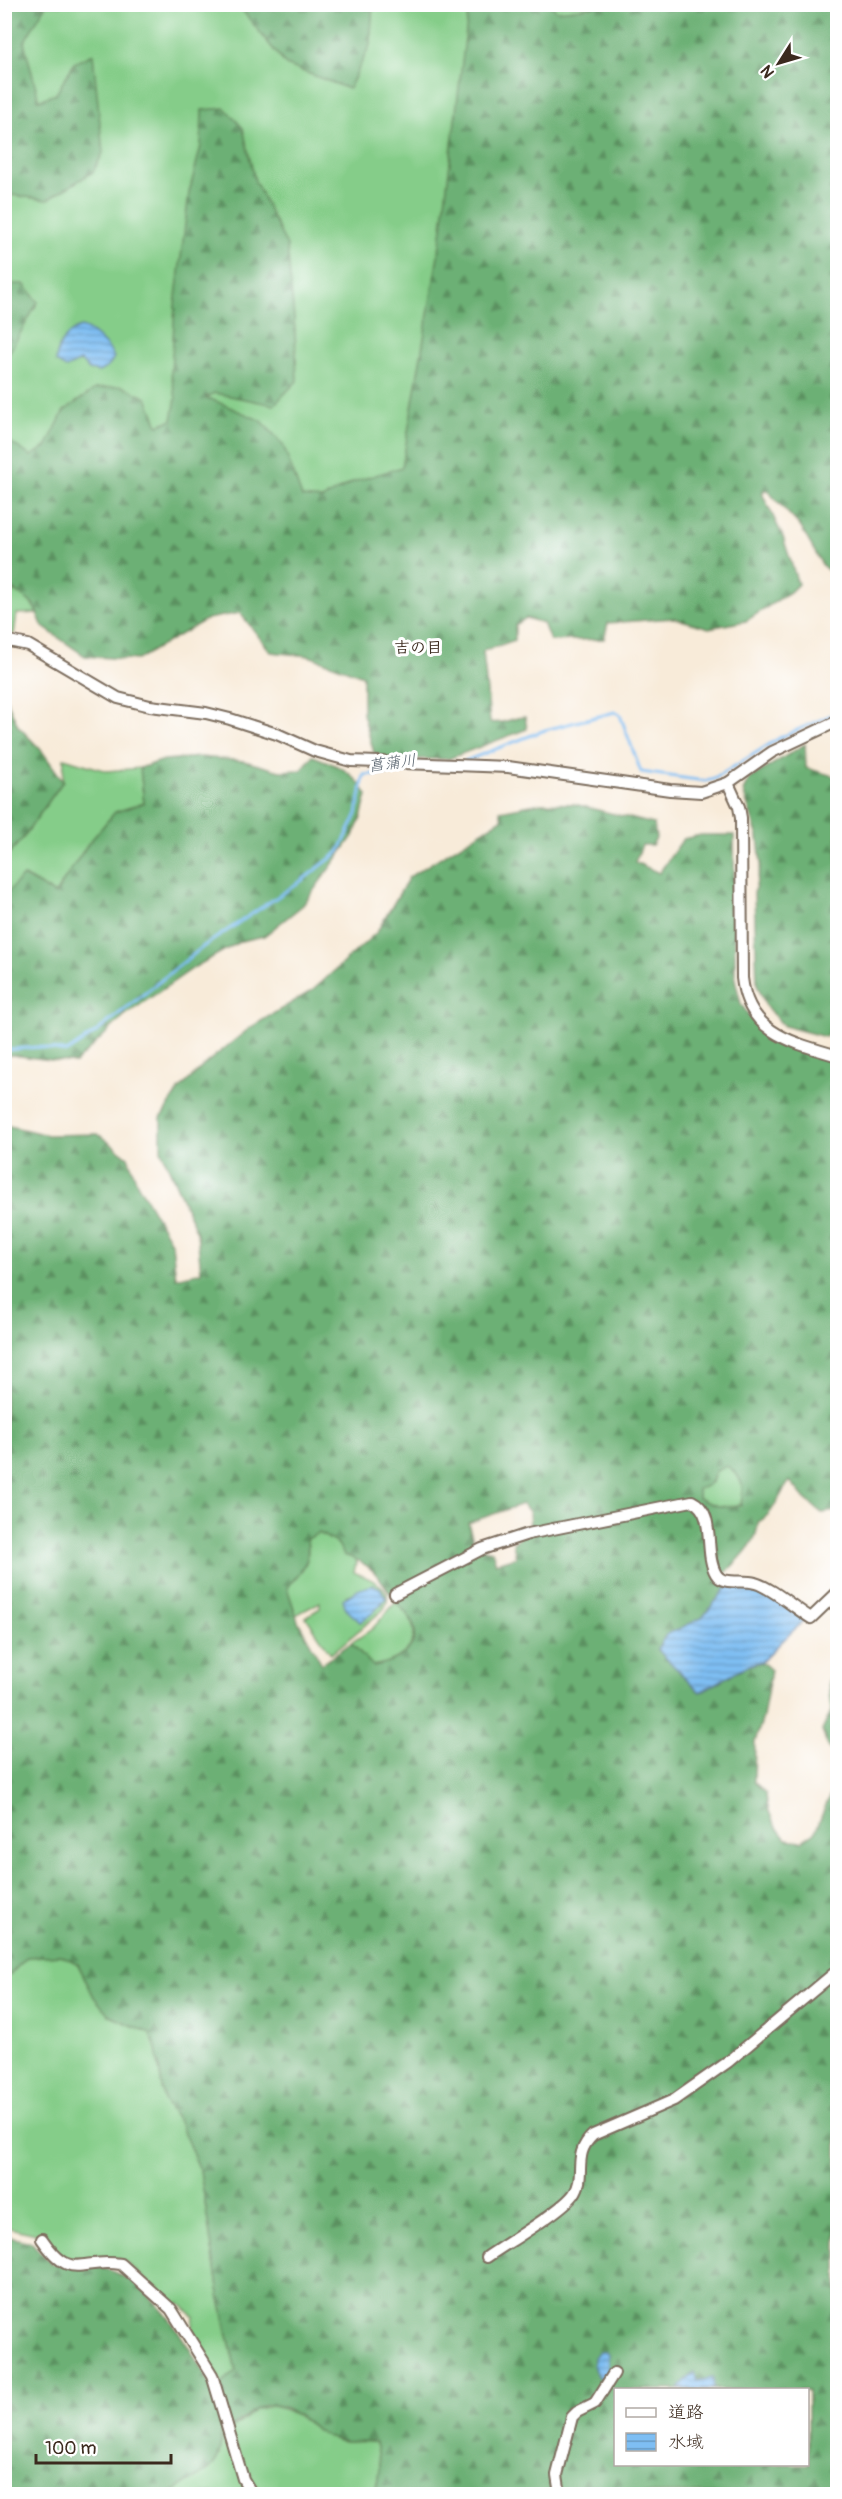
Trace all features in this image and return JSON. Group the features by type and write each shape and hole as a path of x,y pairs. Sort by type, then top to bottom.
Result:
{"street":[{"path":"4,640 28,645 118,698 150,706 206,713 230,719 277,734 315,751 351,761 508,767 688,792 708,790 728,783 772,752 837,721"},
{"path":"728,783 741,818 742,978 747,1003 760,1022 779,1036 837,1056"},
{"path":"395,1594 482,1550 528,1534 692,1501 700,1505 704,1513 711,1559 717,1576 723,1580 759,1584 811,1618 837,1592"},
{"path":"487,2256 557,2209 575,2193 578,2185 579,2156 584,2143 593,2135 674,2100 728,2062 837,1970"},
{"path":"42,2240 56,2258 64,2264 122,2264 171,2309 212,2375 243,2479 252,2494"},
{"path":"560,2494 557,2475 572,2417 595,2403 614,2373"}],"green space":[{"path":"614,4 837,5 837,572 830,572 823,566 800,526 766,489 762,493 783,537 798,584 790,592 746,621 709,628 674,618 608,623 604,639 550,641 543,623 526,618 515,625 515,640 483,651 490,722 525,717 527,729 448,759 391,759 374,753 363,714 363,676 309,656 271,652 240,613 207,619 137,660 85,656 43,627 33,604 14,590 5,590 4,438 31,456 46,447 64,411 95,389 122,386 147,398 158,425 172,420 176,398 171,374 175,305 189,193 201,146 202,110 225,108 243,128 255,181 287,246 295,329 297,381 274,405 215,393 206,397 262,421 283,445 302,497 322,499 353,482 402,467 440,244 469,5 550,5 557,11"},
{"path":"4,5 44,5 45,7 24,42 39,100 56,94 74,63 93,54 103,153 93,172 47,200 5,194"},
{"path":"5,5 837,5 433,523 5,522"},
{"path":"238,5 373,5 370,45 349,89 286,65"},
{"path":"5,284 24,284 38,302 5,360"},
{"path":"4,590 10,590 24,597 37,613 17,614 14,634 5,634"},
{"path":"4,694 18,726 42,751 63,781 23,838 5,858"},
{"path":"805,744 806,768 837,777 837,1025 832,1027 825,1037 784,1026 767,1008 757,985 754,893 761,864 758,837 743,791 749,779"},
{"path":"313,756 350,774 367,795 353,836 303,905 264,936 241,941 195,967 124,1016 75,1063 5,1056 4,896 23,876 55,894 88,844 115,812 144,803 140,768 164,760 200,757 244,761 280,771 301,770"},
{"path":"64,758 107,771 140,768 144,803 88,844 55,894 24,876 5,896 5,858 23,838 63,781"},
{"path":"541,803 574,804 654,824 656,838 652,845 642,845 635,862 659,873 683,839 701,835 734,835 735,979 741,1004 759,1030 777,1045 837,1062 837,1511 822,1513 805,1499 790,1481 772,1509 764,1519 758,1522 751,1544 725,1574 728,1586 702,1618 666,1635 657,1649 700,1692 747,1666 762,1662 771,1670 763,1717 755,1742 754,1782 766,1793 772,1817 786,1839 802,1841 815,1832 837,1778 837,2494 374,2494 379,2469 376,2443 330,2438 295,2413 275,2405 265,2405 221,2434 219,2454 211,2467 171,2494 5,2494 5,2236 31,2242 52,2264 97,2267 121,2275 138,2286 167,2316 191,2350 210,2384 221,2384 236,2371 219,2294 200,2170 180,2124 164,2100 156,2048 150,2033 110,2016 94,1997 78,1964 61,1955 27,1957 5,1980 5,1125 48,1135 98,1134 128,1157 137,1183 172,1244 176,1278 201,1272 197,1233 161,1150 161,1118 178,1091 205,1064 251,1027 313,990 377,932 409,877 502,819 500,811","holes":["727,1466 736,1474 741,1483 741,1505 719,1506 698,1498 698,1489 710,1483 716,1471","522,1504 529,1511 530,1529 513,1543 516,1557 496,1563 492,1551 475,1547 468,1523","319,1533 338,1544 344,1555 369,1567 411,1619 415,1634 413,1642 403,1654 388,1662 373,1666 351,1643 322,1664 298,1621 287,1588 304,1567 308,1549 307,1539"]},
{"path":"727,1465 741,1483 741,1505 718,1506 698,1498 698,1489 712,1482 716,1471"},
{"path":"319,1533 338,1544 344,1555 357,1559 354,1572 381,1586 387,1596 387,1603 383,1610 331,1654 306,1617 320,1608 320,1602 296,1615 287,1588 304,1567 308,1556 307,1539","holes":["374,1585 383,1603 360,1622 346,1596"]},
{"path":"396,1602 412,1624 414,1634 412,1643 407,1651 398,1657 373,1666 351,1643 372,1629"},
{"path":"836,1667 837,1753 829,1749 822,1731 831,1711 828,1682"},
{"path":"61,1955 77,1963 95,1997 110,2016 150,2033 156,2048 164,2100 180,2124 200,2170 219,2294 236,2371 221,2384 192,2329 194,2317 180,2303 176,2307 128,2265 115,2258 64,2261 44,2236 5,2227 5,1980 27,1957"},
{"path":"271,2406 289,2411 335,2440 376,2443 379,2469 374,2494 171,2494 205,2472 216,2461 221,2434 236,2426 257,2409"}],"water":[{"path":"81,327 100,339 114,357 109,366 99,372 89,370 81,361 66,368 56,362 63,340 71,332"},
{"path":"373,1585 380,1588 386,1598 374,1612 360,1622 346,1609 343,1599 360,1589"},
{"path":"728,1586 757,1586 805,1619 762,1661 746,1666 700,1692 657,1649 666,1635 702,1618"},
{"path":"599,2352 606,2352 608,2355 608,2373 601,2378 594,2365 594,2357"},
{"path":"694,2372 697,2381 713,2378 714,2388 680,2388"}],"waterway":[{"name":"菖蒲川","path":"465,761 545,730 615,712 620,715 641,772 705,781 714,779 781,737 838,712"},
{"name":"菖蒲川","path":"4,1050 38,1047 67,1052 95,1033 204,946 301,881 339,852 357,814 364,775 430,769"}],"district":[{"name":"吉の目","path":"418,647"}]}
